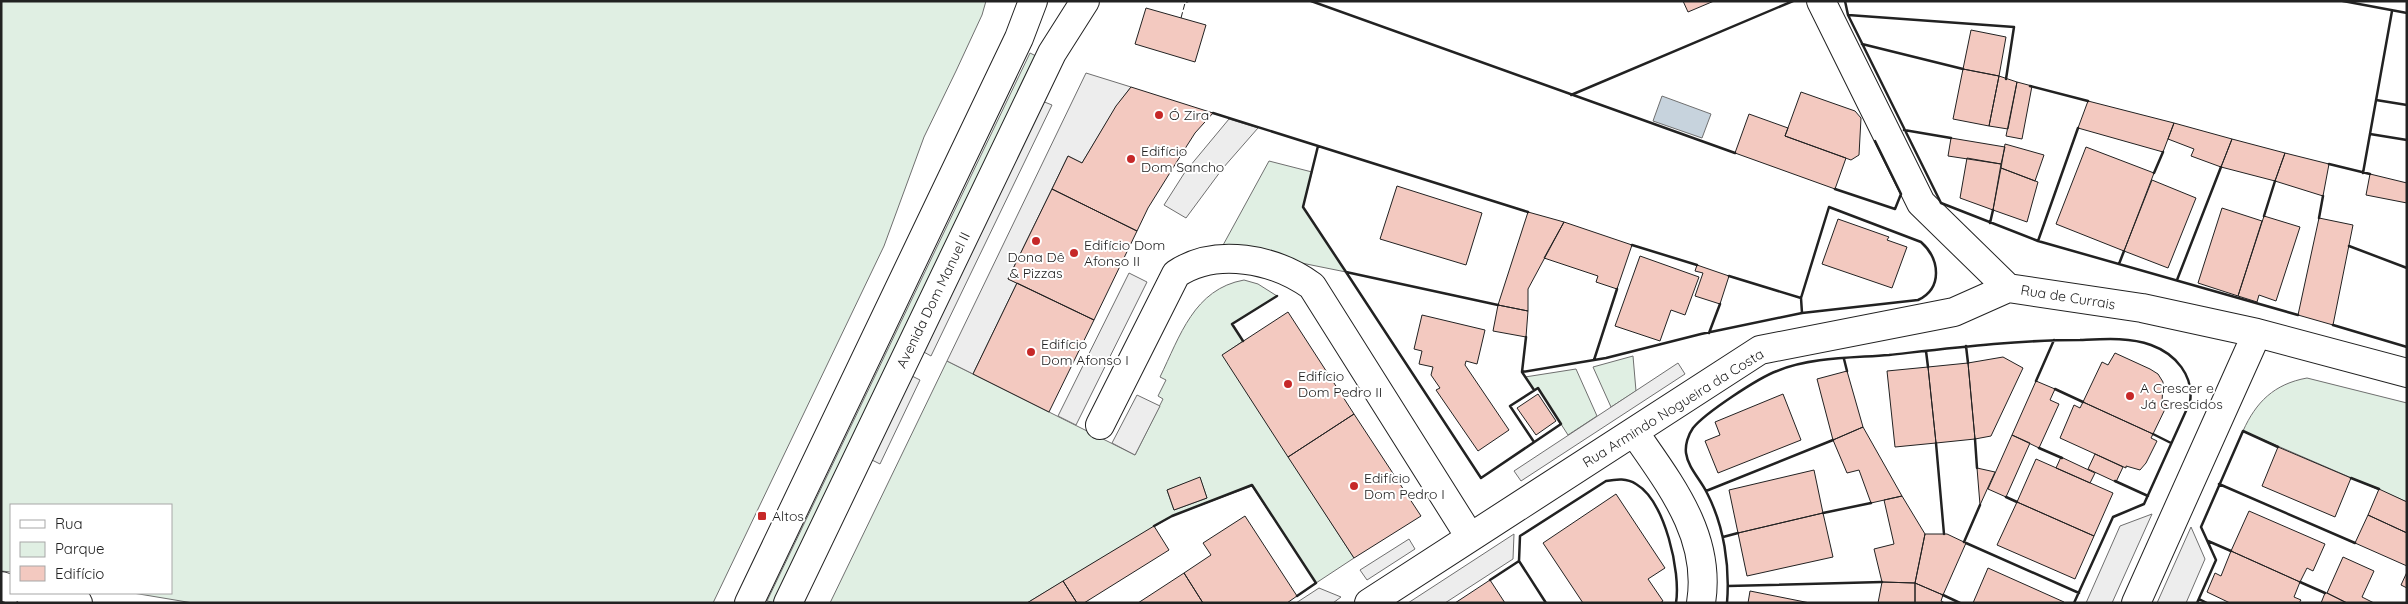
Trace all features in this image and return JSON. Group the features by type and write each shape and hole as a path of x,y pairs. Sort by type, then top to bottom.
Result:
{"street":[{"path":"749,603 1019,38 1033,1"},
{"name":"Avenida Dom Manuel II","path":"788,603 1052,53 1085,1"},
{"name":"Rua de Currais","path":"1821,1 1921,203 2008,288 2142,308 2257,333 2407,373"},
{"path":"1100,425 1176,274 1188,266 1222,259 1237,259 1272,266 1299,276 1312,286 1452,505 1470,537"},
{"name":"Rua Armindo Nogueira da Costa","path":"1369,603 1760,350 1954,312 2008,288"},
{"path":"2136,603 2257,333"},
{"path":"1634,432 1681,500 1690,522 1702,573 1702,603"},
{"path":"34,594 78,603"}],"green space":[{"path":"1,1 986,1 982,15 924,137 884,246 713,603 193,603 139,594 172,594 172,504 10,504 10,572 1,571"},
{"path":"1030,53 1038,57 777,603 767,601"},
{"path":"1269,161 1312,172 1303,207 1346,272 1222,247"},
{"path":"1244,280 1258,284 1277,296 1232,324 1243,341 1223,355 1354,558 1316,583 1252,486 1172,516 1027,603 830,603 947,361 1135,455 1163,399 1158,396 1166,380 1160,377 1182,331 1201,304 1213,293 1227,285","holes":["1200,478 1207,498 1174,510 1167,490"]},
{"path":"1633,356 1636,391 1611,407 1593,367"},
{"path":"1576,369 1597,416 1568,435 1538,388 1534,390 1525,377"},
{"path":"2307,378 2407,403 2407,502 2243,431 2254,411 2268,396 2285,385"}],"shaded area":[{"path":"1086,73 1131,87 1116,107 1082,163 1068,156 1008,279 1017,283 973,374 947,361"},
{"path":"1662,96 1711,114 1702,138 1653,121"},
{"path":"1042,101 1052,105 931,356 922,351"},
{"path":"1229,119 1258,128 1223,168 1186,218 1164,205 1185,172"},
{"path":"1129,273 1147,282 1076,425 1058,416"},
{"path":"1678,363 1685,374 1521,481 1514,471"},
{"path":"910,375 920,380 880,464 870,459"},
{"path":"1137,395 1160,406 1135,455 1112,443"},
{"path":"2152,514 2112,603 2086,603 2120,526"},
{"path":"2191,527 2205,559 2186,603 2157,603"},
{"path":"1514,534 1513,559 1445,603 1408,603"},
{"path":"1409,539 1415,549 1367,580 1360,570"},
{"path":"1319,588 1341,597 1333,603 1296,603"}],"building":[{"path":"1683,1 1714,1 1688,12"},
{"path":"1146,8 1206,25 1195,62 1135,44"},
{"path":"1971,30 2006,37 1999,76 1963,69"},
{"path":"1963,69 1999,76 1989,126 1953,119"},
{"path":"1999,76 2017,82 2008,129 1989,126"},
{"path":"2017,82 2032,86 2022,139 2006,136"},
{"name":"Edifício Dom Sancho","path":"1131,87 1213,113 1195,133 1148,208 1137,231 1052,189 1068,156 1082,163 1116,106"},
{"path":"1801,92 1855,111 1861,118 1859,155 1851,160 1785,136"},
{"path":"2088,101 2174,123 2163,152 2078,128"},
{"path":"1749,114 1788,128 1785,136 1846,158 1835,189 1735,153"},
{"path":"2174,123 2232,139 2221,167 2191,156 2194,149 2168,139"},
{"path":"1951,138 2005,147 2001,164 1948,156"},
{"path":"2232,139 2285,153 2275,181 2221,167"},
{"path":"2005,144 2044,155 2035,181 2001,168"},
{"path":"2086,147 2154,173 2124,251 2056,224"},
{"path":"2285,153 2329,164 2323,196 2275,181"},
{"path":"1967,158 2001,164 1993,210 1960,198"},
{"path":"2001,168 2038,182 2027,222 1993,210"},
{"path":"2370,174 2407,183 2407,203 2366,195"},
{"path":"2152,180 2196,198 2168,268 2124,251"},
{"path":"1397,186 1482,213 1466,265 1380,239"},
{"name":"Edifício Dom Afonso II","path":"1052,189 1137,231 1094,320 1008,279"},
{"path":"2222,208 2262,221 2238,296 2198,283"},
{"path":"1528,212 1564,222 1528,289 1528,311 1498,305"},
{"path":"2264,216 2300,227 2276,301 2259,295 2257,302 2238,296"},
{"path":"2319,218 2353,225 2333,325 2298,315"},
{"path":"1838,219 1889,237 1887,240 1907,247 1892,288 1822,264"},
{"path":"1564,222 1632,245 1617,289 1596,282 1598,276 1544,258"},
{"path":"1640,256 1699,277 1685,315 1671,310 1660,341 1615,326"},
{"path":"1697,265 1729,276 1720,304 1695,296 1703,273 1695,271"},
{"name":"Edifício Dom Afonso I","path":"1017,283 1094,320 1049,412 973,374"},
{"path":"1498,305 1528,311 1526,337 1493,331"},
{"name":"Edifício Dom Pedro II","path":"1288,312 1354,414 1288,457 1222,355"},
{"path":"1422,315 1485,330 1477,364 1466,361 1465,365 1509,430 1478,451 1436,390 1440,388 1431,375 1433,367 1419,364 1422,351 1414,349"},
{"path":"2115,353 2150,369 2158,374 2163,382 2162,403 2167,405 2153,434 2083,402 2102,362 2108,365"},
{"path":"2003,357 2023,368 1991,436 1975,439 1968,363"},
{"path":"1968,363 1975,439 1936,443 1928,367"},
{"path":"1928,367 1936,443 1895,447 1887,371"},
{"path":"1847,371 1863,427 1833,440 1817,379"},
{"path":"2036,381 2055,389 2050,400 2059,404 2039,448 2012,435"},
{"path":"1538,394 1556,421 1536,435 1517,408"},
{"path":"1783,394 1801,440 1718,473 1705,441 1720,435 1715,422"},
{"path":"2083,402 2153,434 2151,438 2157,441 2146,463 2140,470 2126,466 2126,468 2060,438 2074,405 2080,408"},
{"name":"Edifício Dom Pedro I","path":"1354,414 1421,516 1354,558 1288,457"},
{"path":"1863,427 1902,496 1871,503 1859,470 1847,473 1833,440"},
{"path":"2012,435 2030,443 2006,497 1988,489"},
{"path":"2278,447 2351,478 2335,517 2262,486"},
{"path":"2095,454 2123,467 2116,482 2088,469"},
{"path":"2061,457 2095,473 2090,483 2056,468"},
{"path":"2036,459 2113,493 2094,536 2017,502"},
{"path":"1977,468 1995,472 1980,505"},
{"path":"1814,470 1823,513 1738,533 1729,490"},
{"path":"1200,477 1207,498 1174,510 1167,490"},
{"path":"2379,489 2407,502 2407,533 2368,515"},
{"path":"1616,494 1665,568 1648,579 1663,601 1660,603 1583,603 1543,543"},
{"path":"1902,496 1925,534 1915,583 1882,582 1874,549 1894,544 1884,500"},
{"path":"2017,502 2094,536 2075,579 1997,545"},
{"path":"2249,511 2325,544 2313,571 2307,568 2300,582 2231,551"},
{"path":"1823,513 1833,557 1747,576 1738,533"},
{"path":"2368,515 2407,533 2407,566 2355,543"},
{"path":"1245,516 1297,596 1287,603 1203,603 1184,573 1211,555 1203,543"},
{"path":"1154,526 1169,550 1084,603 1077,603 1063,581"},
{"path":"1925,534 1947,534 1966,543 1943,595 1915,583"},
{"path":"2231,551 2300,582 2294,597 2301,600 2299,603 2230,603 2207,592 2215,573 2221,576"},
{"path":"2343,557 2374,571 2362,597 2374,603 2347,603 2327,593"},
{"path":"1988,568 2064,602 1973,603"},
{"path":"2407,572 2407,588 2401,585"},
{"path":"1184,573 1203,603 1138,603"},
{"path":"1490,580 1505,603 1455,603"},
{"path":"1063,581 1077,603 1027,603"},
{"path":"1882,582 1915,583 1915,603 1878,603"},
{"path":"1915,583 1943,595 1941,601 1945,603 1915,603"},
{"path":"1750,591 1810,603 1748,603"},
{"path":"2325,593 2327,593 2347,603 2321,603"}],"fence":[{"path":"1181,18 1185,3 1190,1"}],"wall":[{"path":"1311,1 1735,153"},
{"path":"1571,95 1793,1"},
{"path":"1845,1 1848,15"},
{"path":"2343,1 2407,13"},
{"path":"2363,173 2392,11"},
{"path":"2006,79 2014,27 1848,15 1941,203 2038,241 2298,315"},
{"path":"1862,44 1963,69"},
{"path":"2030,86 2088,101"},
{"path":"2376,100 2407,105"},
{"path":"1213,113 1528,212"},
{"path":"2038,241 2078,128"},
{"path":"1904,130 1951,138"},
{"path":"2370,134 2407,140"},
{"path":"1835,189 1895,209 1901,194 1875,141"},
{"path":"1318,146 1303,207 1346,272 1498,305"},
{"path":"2154,173 2163,152"},
{"path":"2329,164 2370,174"},
{"path":"2177,280 2221,167"},
{"path":"2264,216 2275,181"},
{"path":"2319,218 2323,196"},
{"path":"1829,207 1921,242 1932,257 1935,265 1935,281 1932,288 1918,300 1802,313 1801,298 1829,207"},
{"path":"1990,223 1993,210"},
{"path":"1632,245 1697,265"},
{"path":"2349,246 2407,268"},
{"path":"2119,264 2124,251"},
{"path":"1346,272 1481,478 1561,424 1538,388 1510,406 1534,442"},
{"path":"1729,276 1801,298"},
{"path":"1594,360 1617,289"},
{"path":"1243,341 1232,324 1277,296"},
{"path":"1709,333 1720,304"},
{"path":"1522,372 1606,358 1701,334 1802,313"},
{"path":"2333,325 2407,347"},
{"path":"1526,337 1522,372 1534,390"},
{"path":"1727,603 1728,575 1722,533 1707,493 1689,464 1686,447 1693,428 1720,405 1745,388 1768,375 1790,366 1832,359 2032,341 2107,339 2143,342 2168,354 2181,367 2189,383 2190,402 2144,504 2113,517 2074,603"},
{"path":"2036,381 2054,340"},
{"path":"1966,346 1968,363"},
{"path":"1926,351 1928,367"},
{"path":"1844,359 1847,371"},
{"path":"2055,389 2083,402"},
{"path":"2197,603 2216,560 2201,527 2243,431 2278,447"},
{"path":"2153,434 2171,443"},
{"path":"1975,439 1977,468"},
{"path":"1706,491 1833,440"},
{"path":"1936,443 1944,534"},
{"path":"2039,448 2062,458"},
{"path":"2351,478 2379,489"},
{"path":"1546,603 1519,561 1520,536 1606,481 1618,479 1633,482 1646,493 1663,521 1669,538 1676,574 1676,603"},
{"path":"2115,481 2148,496"},
{"path":"2219,484 2355,543"},
{"path":"1154,526 1172,516 1252,485 1316,583 1297,596"},
{"path":"2006,497 2017,502"},
{"path":"1823,513 1871,503"},
{"path":"1964,542 1980,505"},
{"path":"1723,537 1738,533"},
{"path":"2208,541 2231,551"},
{"path":"1966,543 2079,593"},
{"path":"1490,580 1519,561"},
{"path":"1728,586 1882,582"},
{"path":"2300,582 2325,593"},
{"path":"1943,595 1960,603"},
{"path":"2199,599 2207,603"}],"place":[{"name":"Ó Zira","path":"1159,115"},
{"name":"Edifício Dom Sancho","path":"1131,159"},
{"name":"Dona Dê & Pizzas","path":"1036,241"},
{"name":"Edifício Dom Afonso II","path":"1074,253"},
{"name":"Edifício Dom Afonso I","path":"1031,352"},
{"name":"Edifício Dom Pedro II","path":"1288,384"},
{"name":"A Crescer e Já Crescidos","path":"2130,396"},
{"name":"Edifício Dom Pedro I","path":"1354,486"},
{"name":"Altos","path":"762,516"}]}
